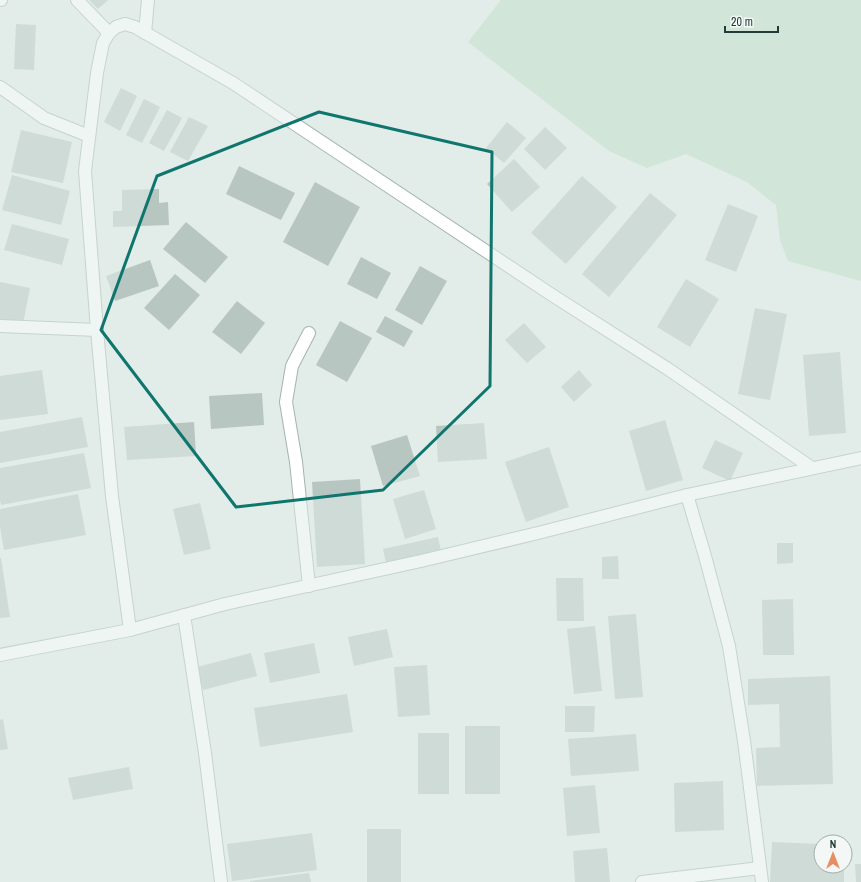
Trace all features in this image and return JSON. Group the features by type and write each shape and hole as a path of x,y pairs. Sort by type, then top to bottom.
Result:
{"street":[{"path":"77,0 109,33"},
{"path":"145,33 148,0"},
{"path":"130,630 112,496 97,330 85,171 97,73 103,43 109,33 116,26 125,24 135,26 233,83 552,295 668,369 812,468"},
{"path":"0,87 44,118 89,136"},
{"path":"0,326 97,330"},
{"path":"309,333 292,366 286,402 296,462 309,586"},
{"path":"0,655 130,630 225,604 421,561 687,495 861,458"},
{"path":"687,495 729,646 744,741 762,882"},
{"path":"184,615 205,753 221,882"},
{"path":"642,882 760,868"}],"highlighted area":[{"path":"319,112 492,152 490,386 383,490 236,507 101,330 157,176"}],"green space":[{"path":"501,0 861,0 861,281 788,261 780,240 776,205 747,182 686,154 647,168 609,151 468,42"}],"building":[{"path":"89,0 108,0 98,9"},
{"path":"16,24 36,25 34,70 14,69"},
{"path":"121,88 137,96 120,131 104,122"},
{"path":"144,99 160,107 142,143 126,135"},
{"path":"167,110 182,118 164,151 149,143"},
{"path":"189,117 208,126 188,161 170,152"},
{"path":"507,122 526,138 504,163 486,148"},
{"path":"545,127 567,148 545,170 524,149"},
{"path":"21,130 72,142 63,183 11,172"},
{"path":"514,159 540,187 512,212 487,184"},
{"path":"239,166 295,193 281,220 226,194"},
{"path":"12,175 70,191 61,225 2,210"},
{"path":"582,176 617,207 566,264 531,233"},
{"path":"315,182 360,207 328,266 283,242"},
{"path":"159,189 159,203 168,202 169,225 113,227 113,211 122,211 122,190"},
{"path":"650,193 677,215 609,297 582,274"},
{"path":"728,204 758,216 736,272 705,260"},
{"path":"186,222 228,257 205,283 163,249"},
{"path":"12,224 69,239 62,265 4,250"},
{"path":"361,257 391,273 377,299 347,284"},
{"path":"150,260 159,286 115,301 106,276"},
{"path":"420,266 447,281 422,325 395,310"},
{"path":"175,274 200,295 169,330 144,308"},
{"path":"686,279 719,299 690,347 657,327"},
{"path":"0,282 30,288 23,324 0,320"},
{"path":"237,301 265,323 241,354 212,332"},
{"path":"755,308 787,314 770,400 738,394"},
{"path":"385,316 413,331 404,347 376,332"},
{"path":"340,321 372,338 347,382 316,365"},
{"path":"524,323 546,347 527,363 505,340"},
{"path":"840,352 846,433 809,436 803,355"},
{"path":"42,370 48,414 0,420 0,376"},
{"path":"579,370 592,385 574,402 561,387"},
{"path":"262,393 264,425 211,429 209,396"},
{"path":"82,417 88,447 0,463 0,432"},
{"path":"665,420 683,480 646,491 629,431"},
{"path":"194,422 196,456 127,460 124,427"},
{"path":"484,423 487,459 438,462 436,426"},
{"path":"407,435 420,476 383,486 371,446"},
{"path":"715,440 743,453 730,481 702,468"},
{"path":"549,447 569,507 526,522 505,462"},
{"path":"84,453 91,488 1,505 0,468"},
{"path":"360,479 365,564 317,567 312,482"},
{"path":"424,490 436,529 405,539 393,499"},
{"path":"78,494 86,535 4,550 0,527 0,509"},
{"path":"200,503 211,549 184,555 173,509"},
{"path":"438,537 441,551 386,563 383,549"},
{"path":"777,543 793,543 793,563 777,564"},
{"path":"618,556 619,579 602,579 602,557"},
{"path":"0,558 10,617 0,618"},
{"path":"556,578 583,578 584,621 557,621"},
{"path":"793,599 794,655 763,655 762,600"},
{"path":"636,614 643,697 615,699 608,616"},
{"path":"595,626 602,691 574,694 567,629"},
{"path":"387,629 393,657 354,666 348,637"},
{"path":"314,643 320,673 270,683 264,653"},
{"path":"251,653 257,676 203,690 197,667"},
{"path":"427,665 430,715 398,717 394,667"},
{"path":"830,676 833,784 757,786 756,748 780,747 779,704 748,705 748,679"},
{"path":"347,694 353,732 260,747 254,708"},
{"path":"565,706 595,706 594,732 565,732"},
{"path":"3,719 8,749 0,750 0,720"},
{"path":"465,726 500,726 500,794 465,794"},
{"path":"418,733 449,733 449,794 418,794"},
{"path":"636,734 639,771 571,776 568,739"},
{"path":"129,767 133,789 73,800 68,778"},
{"path":"723,781 724,830 675,832 674,783"},
{"path":"595,785 600,833 567,836 563,788"},
{"path":"367,829 401,829 401,882 367,882"},
{"path":"312,833 317,870 232,881 227,844"},
{"path":"772,842 813,844 813,874 844,874 844,882 770,882"},
{"path":"607,848 610,882 575,882 573,851"},
{"path":"855,864 861,864 861,882 856,882"},
{"path":"309,873 311,882 250,882 250,881"}]}
